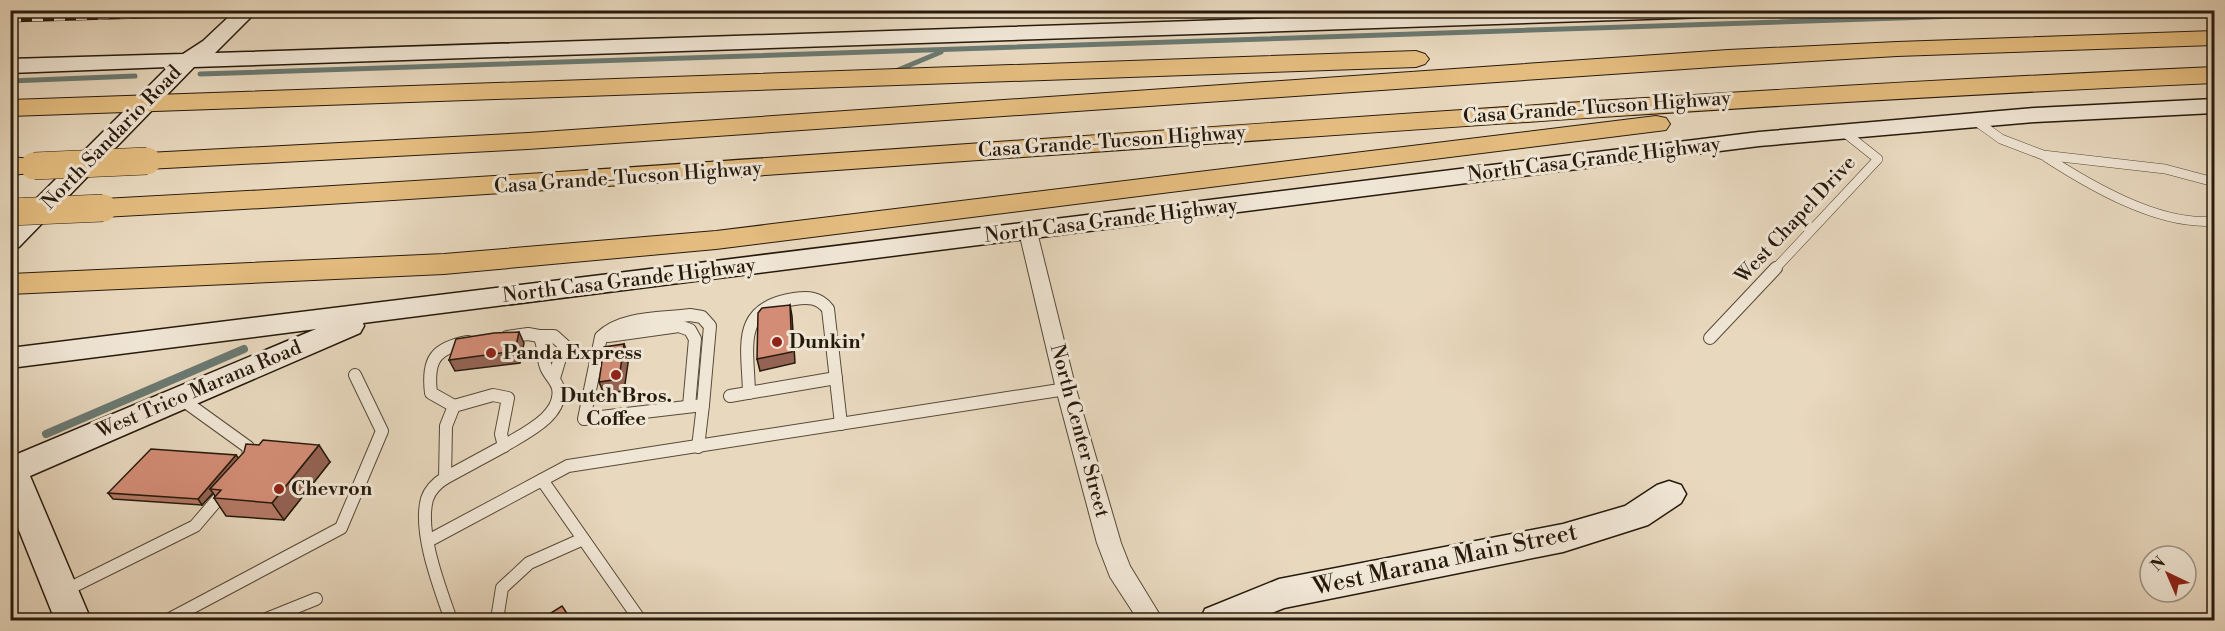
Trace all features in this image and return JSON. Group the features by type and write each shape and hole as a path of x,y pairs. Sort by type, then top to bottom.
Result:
{"highway":[{"name":"Casa Grande-Tucson Highway","path":"22,166 540,140 1728,58 1897,49 2214,38"},
{"path":"10,108 1823,44 1897,49"},
{"name":"Casa Grande-Tucson Highway","path":"10,212 606,180 1667,102 2076,79 2214,75"},
{"path":"10,284 444,264 716,240 1499,142 2076,79"}],"street":[{"path":"240,12 238,34 242,41 251,47 288,54 340,55 1739,10"},
{"name":"North Sandario Road","path":"10,241 179,70 211,46 240,12"},
{"path":"10,66 179,70 340,55"},
{"name":"North Casa Grande Highway","path":"10,358 1759,139 1976,121 2214,106"},
{"name":"North Center Street","path":"1028,232 1066,389 1119,570 1151,621"},
{"name":"West Trico Marana Road","path":"11,469 386,311"},
{"path":"11,469 67,606"},
{"name":"West Marana Main Street","path":"1218,621 1279,594 1563,538 1636,516 1670,494"}],"lane":[{"path":"1976,121 2001,140 2043,155 2165,169 2214,182"},
{"name":"West Chapel Drive","path":"1710,338 1878,159 1844,132"},
{"path":"2043,155 2083,181 2144,206 2198,224 2214,221"},
{"path":"749,393 750,324 756,314 778,301 806,297 819,299 828,309 841,424"},
{"path":"698,447 704,405 710,326 702,317 690,315 621,324 608,330 601,338 584,419 704,405"},
{"path":"601,338 679,326 690,330 695,339 689,406"},
{"path":"504,446 501,434 508,398 493,395 454,406 431,393 428,376 433,357 447,347 528,334 539,336 551,334 560,338 564,345 554,378"},
{"path":"451,621 428,541 425,500 432,489 445,478 504,446 541,422 555,405 559,391 554,378 546,368 544,342 539,336"},
{"path":"168,621 341,528 382,431 355,375"},
{"path":"730,396 836,378"},
{"path":"428,541 568,466 1066,389"},
{"path":"180,398 248,447 249,464"},
{"path":"445,478 446,426 454,406"},
{"path":"542,480 640,621"},
{"path":"67,606 195,526 233,482"},
{"path":"502,621 498,613 502,588 529,563 583,539"},
{"path":"264,621 316,599 282,621"}],"building":[{"name":"Dunkin'","path":"790,305 792,352 757,359 758,313 762,308"},
{"path":"519,332 515,351 449,360 456,339"},
{"path":"624,344 619,379 599,382 604,347"},
{"path":"263,440 319,445 272,503 214,498 221,490 210,489 244,452 246,444 259,445"},
{"path":"151,449 236,455 198,499 108,493"},
{"path":"562,606 572,621 538,621"}],"waterway":[{"path":"200,74 2141,10"},
{"path":"898,70 941,52"},
{"path":"10,81 135,76"},
{"path":"46,434 244,349"}],"railway":[{"path":"10,20 350,10"}],"place":[{"name":"Dunkin'","path":"777,342"},
{"name":"Panda Express","path":"491,353"},
{"name":"Dutch Bros. Coffee","path":"616,375"},
{"name":"Chevron","path":"279,489"}]}
